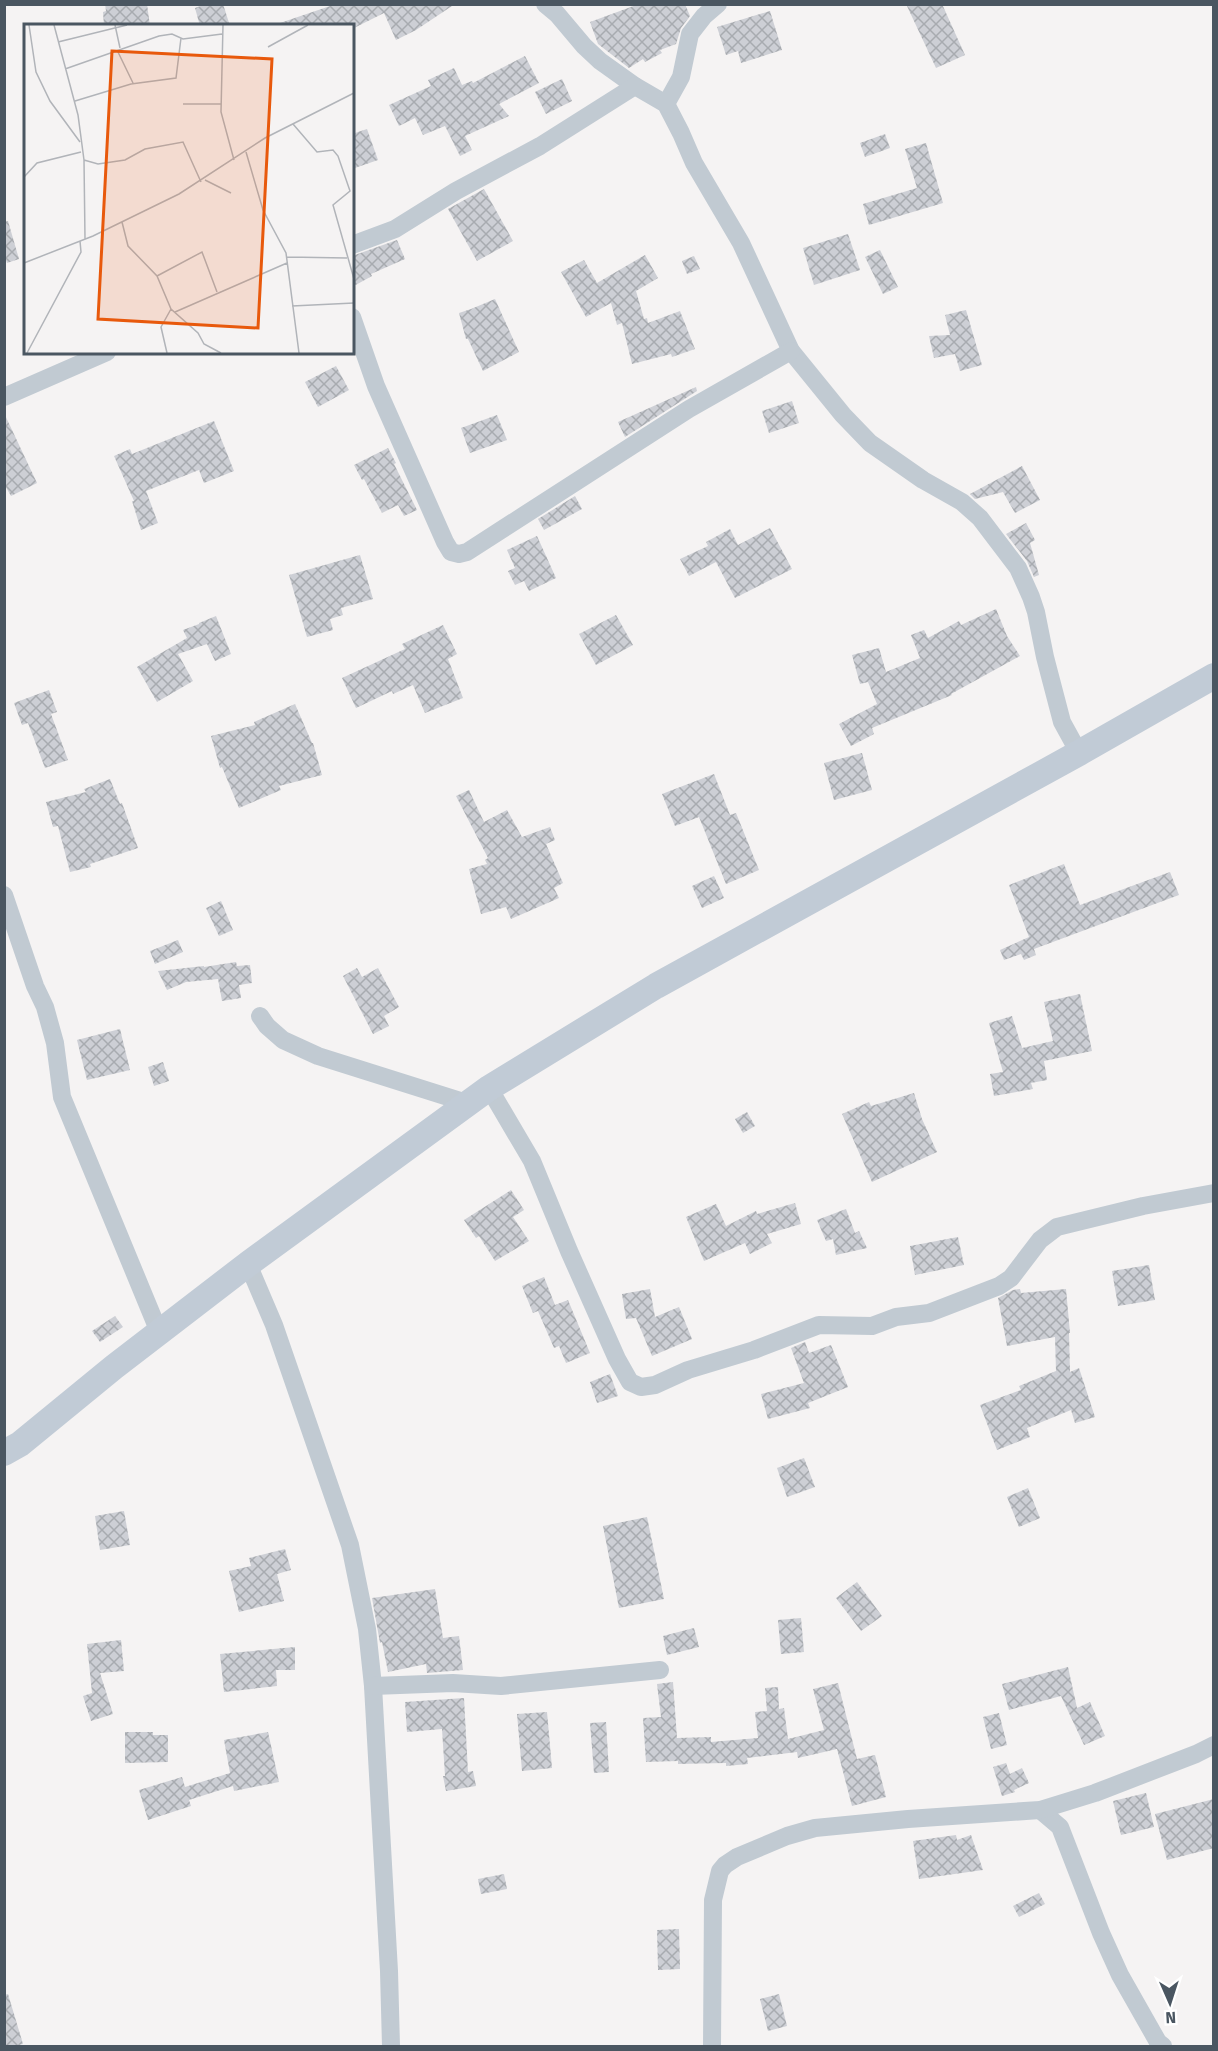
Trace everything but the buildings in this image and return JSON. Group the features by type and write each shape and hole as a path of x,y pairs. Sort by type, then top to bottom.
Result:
{"street":[{"path":"545,4 558,14 584,46 600,61 635,86 666,104 694,163 741,243 791,351 843,415 870,443 923,480 962,502 980,518 1018,568 1032,597 1062,722 1079,753"},
{"path":"666,104 681,77 690,34 704,16 718,4"},
{"path":"354,244 395,229 456,191 540,146 635,86"},
{"path":"354,323 376,386 440,532 451,552 459,554 467,552 690,409 791,351"},
{"path":"4,397 102,354"},
{"path":"4,1453 20,1444 248,1264 489,1088 656,987 1214,676"},
{"path":"4,896 35,986 45,1007 55,1042 62,1097 159,1332"},
{"path":"260,1016 267,1026 283,1040 318,1056 467,1103"},
{"path":"489,1088 532,1161 617,1359 630,1382 641,1387 655,1385 688,1370 753,1350 819,1325 872,1326 896,1317 929,1313 999,1286 1011,1278 1040,1240 1057,1227 1143,1206 1214,1193"},
{"path":"248,1264 274,1324 350,1545 367,1629 373,1686 391,2046"},
{"path":"373,1686 453,1683 501,1686 660,1670"},
{"path":"712,2046 713,1900 720,1871 737,1857 787,1836 815,1828 1040,1810 1068,1803 1214,1745"},
{"path":"1060,1827 1068,1803"},
{"path":"1040,1810 1060,1827 1101,1933 1120,1975 1160,2045"}]}
